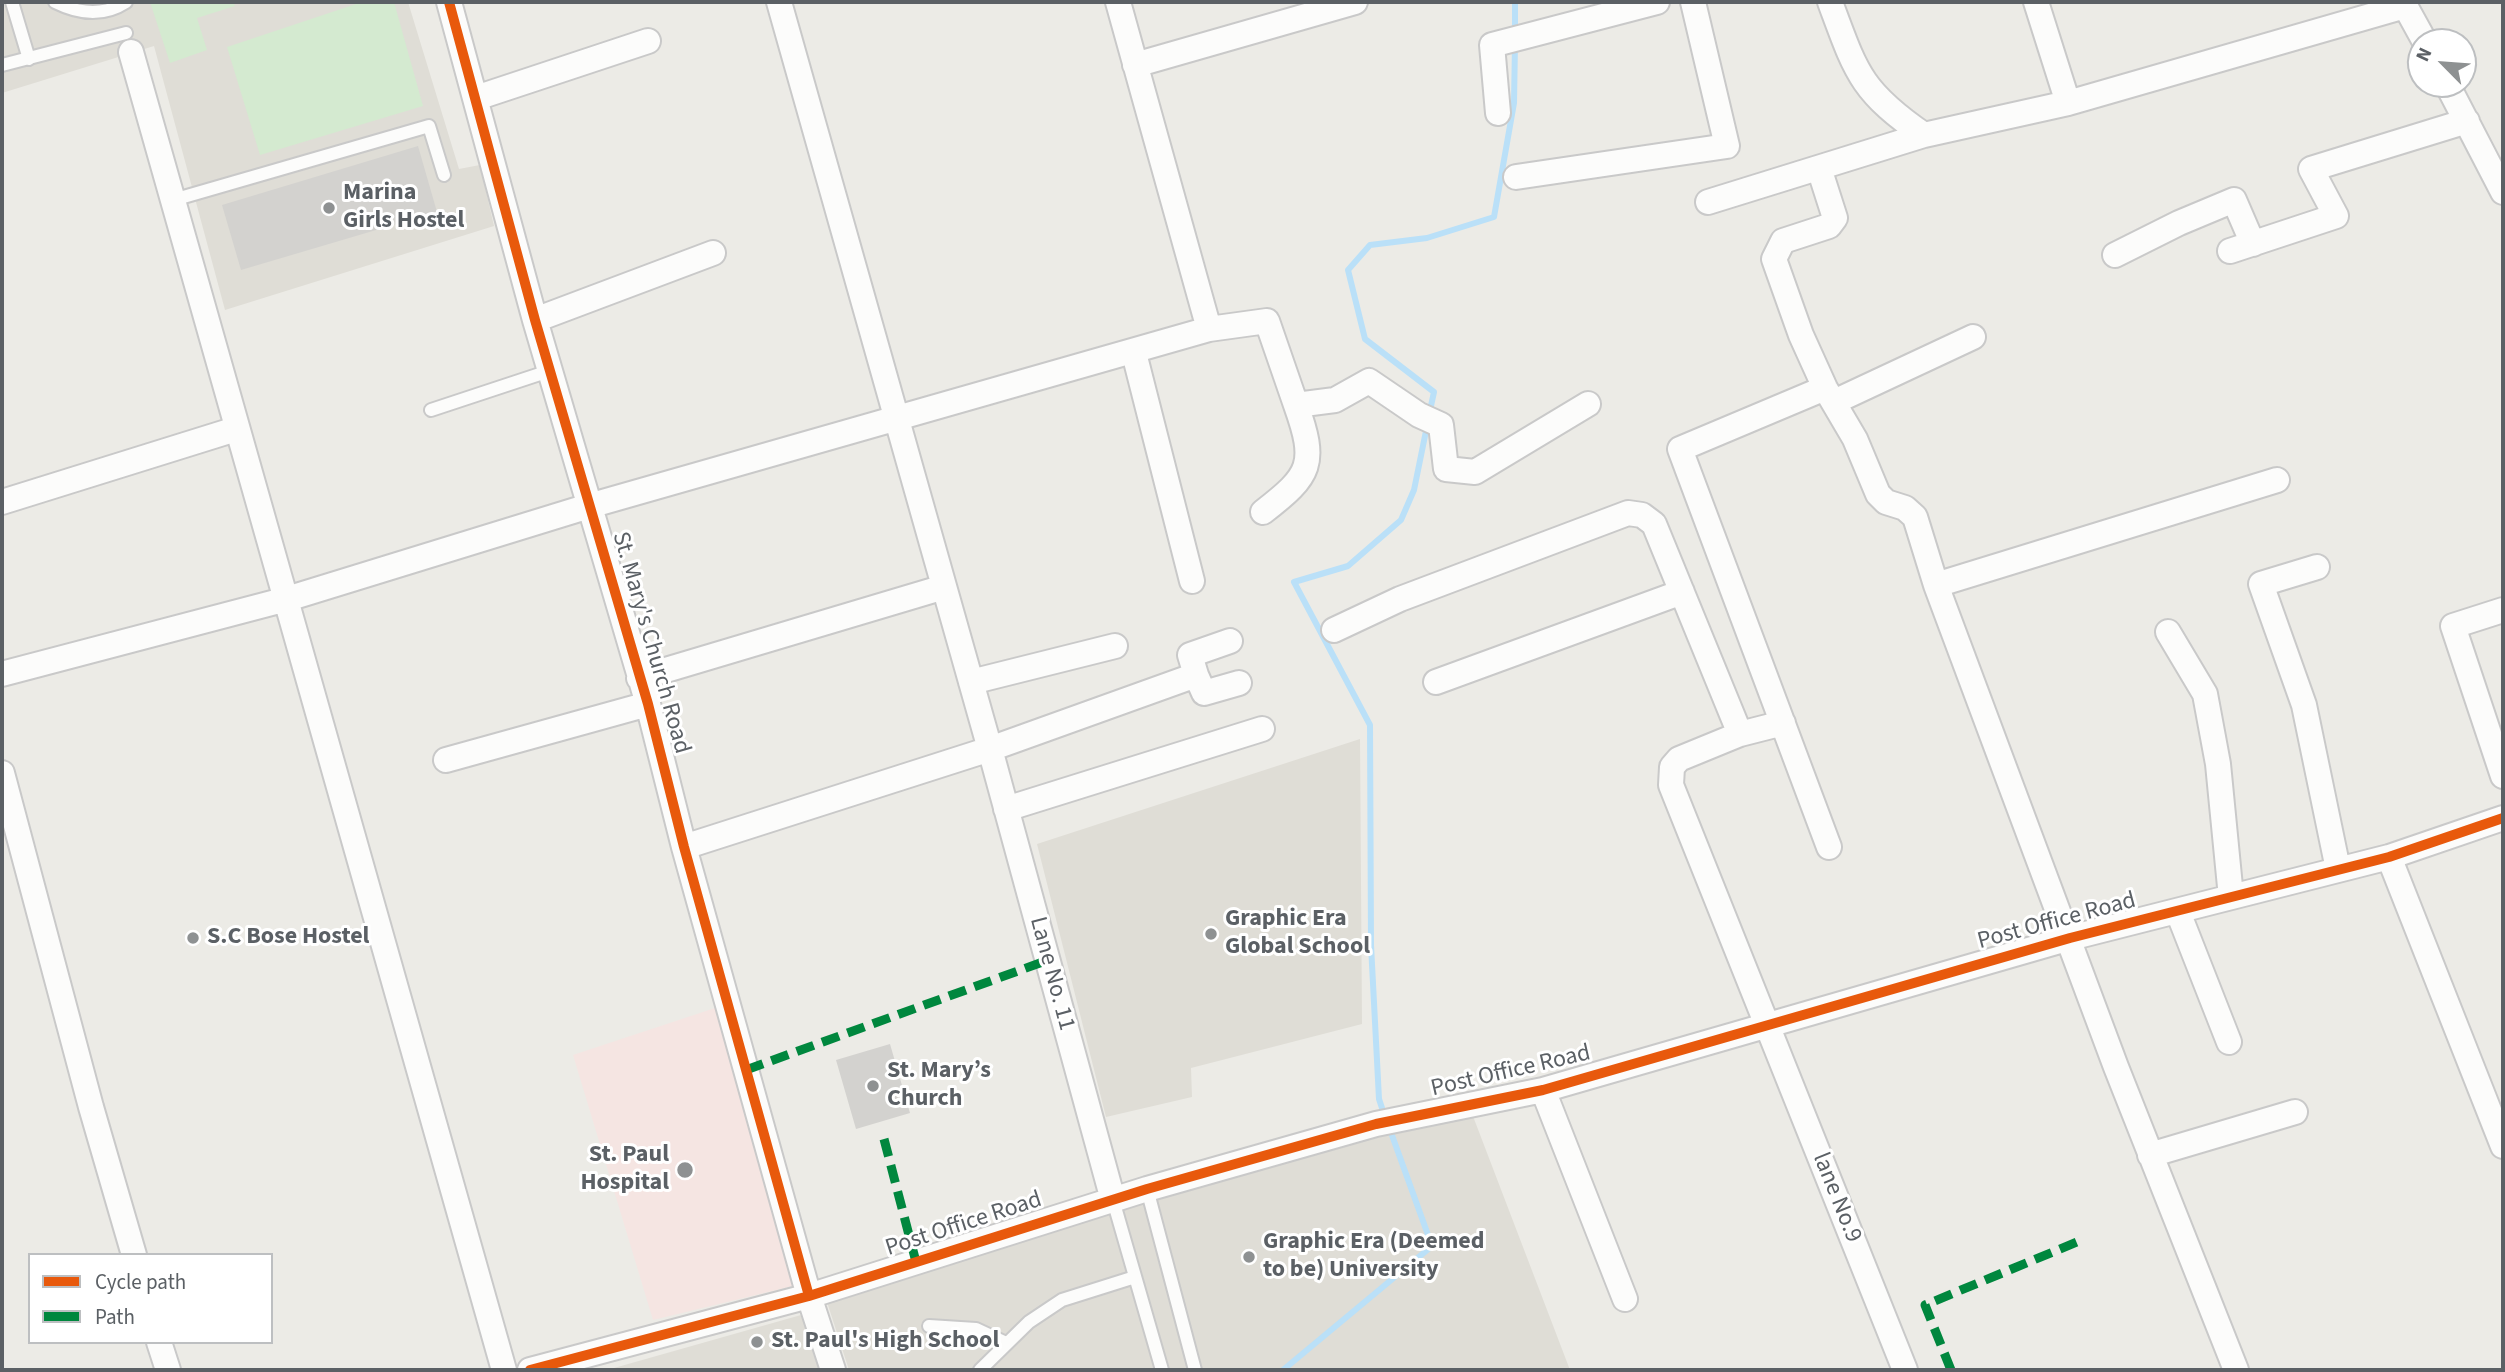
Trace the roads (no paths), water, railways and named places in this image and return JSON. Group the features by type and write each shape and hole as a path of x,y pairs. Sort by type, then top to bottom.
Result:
{"street":[{"name":"St. Mary's Church Road","path":"449,2 534,320 648,704 684,847 809,1296 833,1370"},
{"name":"Lane No. 11","path":"779,2 990,749 1113,1200"},
{"path":"1118,2 1209,330"},
{"path":"1135,65 1355,2"},
{"path":"1498,113 1492,45 1657,2"},
{"path":"1516,177 1727,146 1693,2"},
{"path":"1830,2 1855,69 1866,86 1883,104 1924,135"},
{"path":"2036,2 2068,103"},
{"path":"1708,202 1924,135 2068,103 2404,4 2417,28"},
{"path":"476,98 648,41"},
{"path":"129,43 504,1370"},
{"path":"2455,98 2503,192"},
{"path":"2115,255 2179,223 2234,200 2242,247 2336,216 2311,169 2467,121"},
{"path":"1819,168 1835,218 1829,226 1783,241 1774,258 1801,335 1855,439 1878,494 1886,502 1905,508 1915,517 1936,585 2150,1155 2236,1370"},
{"path":"534,320 713,253"},
{"path":"2,674 287,599 589,506 1209,330 1267,321 1306,433 1308,460 1300,481 1262,512"},
{"path":"1829,847 1680,449 1830,395 1973,337"},
{"path":"1134,353 1192,581"},
{"path":"1296,405 1335,400 1369,381 1430,420 1446,469 1475,471 1588,404"},
{"path":"2,502 236,429"},
{"path":"1936,585 2277,480"},
{"path":"1334,630 1400,599 1628,513 1642,515 1654,524 1740,734"},
{"path":"2317,567 2261,584 2304,705 2339,869"},
{"path":"639,678 944,587"},
{"path":"1436,682 1682,592"},
{"path":"2503,610 2453,626 2503,776"},
{"path":"2168,632 2205,694 2218,764 2231,897"},
{"path":"1230,641 1190,655 1204,693 1239,683"},
{"path":"971,682 1115,646"},
{"path":"684,847 990,749 1196,675"},
{"path":"446,760 648,704"},
{"name":"lane No.9","path":"1783,723 1740,734 1679,760 1670,777 1905,1370"},
{"path":"1006,809 1262,729"},
{"path":"2,773 133,1253"},
{"name":"Post Office Road","path":"530,1370 809,1296 1147,1189 1387,1121 1543,1090 2070,938 2389,858 2503,818"},
{"path":"2389,858 2503,1146"},
{"path":"2178,912 2229,1042"},
{"path":"1543,1090 1625,1299"},
{"path":"2150,1155 2295,1112"},
{"path":"160,1344 168,1370"}],"lane":[{"path":"12,2 29,59"},
{"path":"2,65 129,43 120,5 92,13 69,9 55,2"},
{"path":"173,200 429,126 444,175"},
{"path":"431,410 549,371"},
{"path":"1147,1189 1195,1370"},
{"path":"1113,1200 1163,1370"},
{"path":"980,1370 1029,1322 1062,1300 1135,1277"},
{"path":"929,1326 976,1329 1006,1343"}],"waterway":[{"path":"1515,2 1515,33"},
{"path":"1429,415 1434,392 1365,339 1348,270 1370,245 1427,238 1494,217 1514,103 1515,44"},
{"path":"1385,1117 1379,1099 1371,945 1370,725 1294,582 1348,566 1401,520 1414,490 1427,426"},
{"path":"1283,1370 1432,1246 1389,1127"}],"place":[{"name":"Marina Girls Hostel","path":"329,208"},
{"name":"Graphic Era Global School","path":"1211,934"},
{"name":"S.C Bose Hostel","path":"193,938"},
{"name":"St. Mary’s Church","path":"873,1086"},
{"name":"St. Paul Hospital","path":"685,1170"},
{"name":"Graphic Era (Deemed to be) University","path":"1249,1257"},
{"name":"St. Paul's High School","path":"757,1342"}]}
